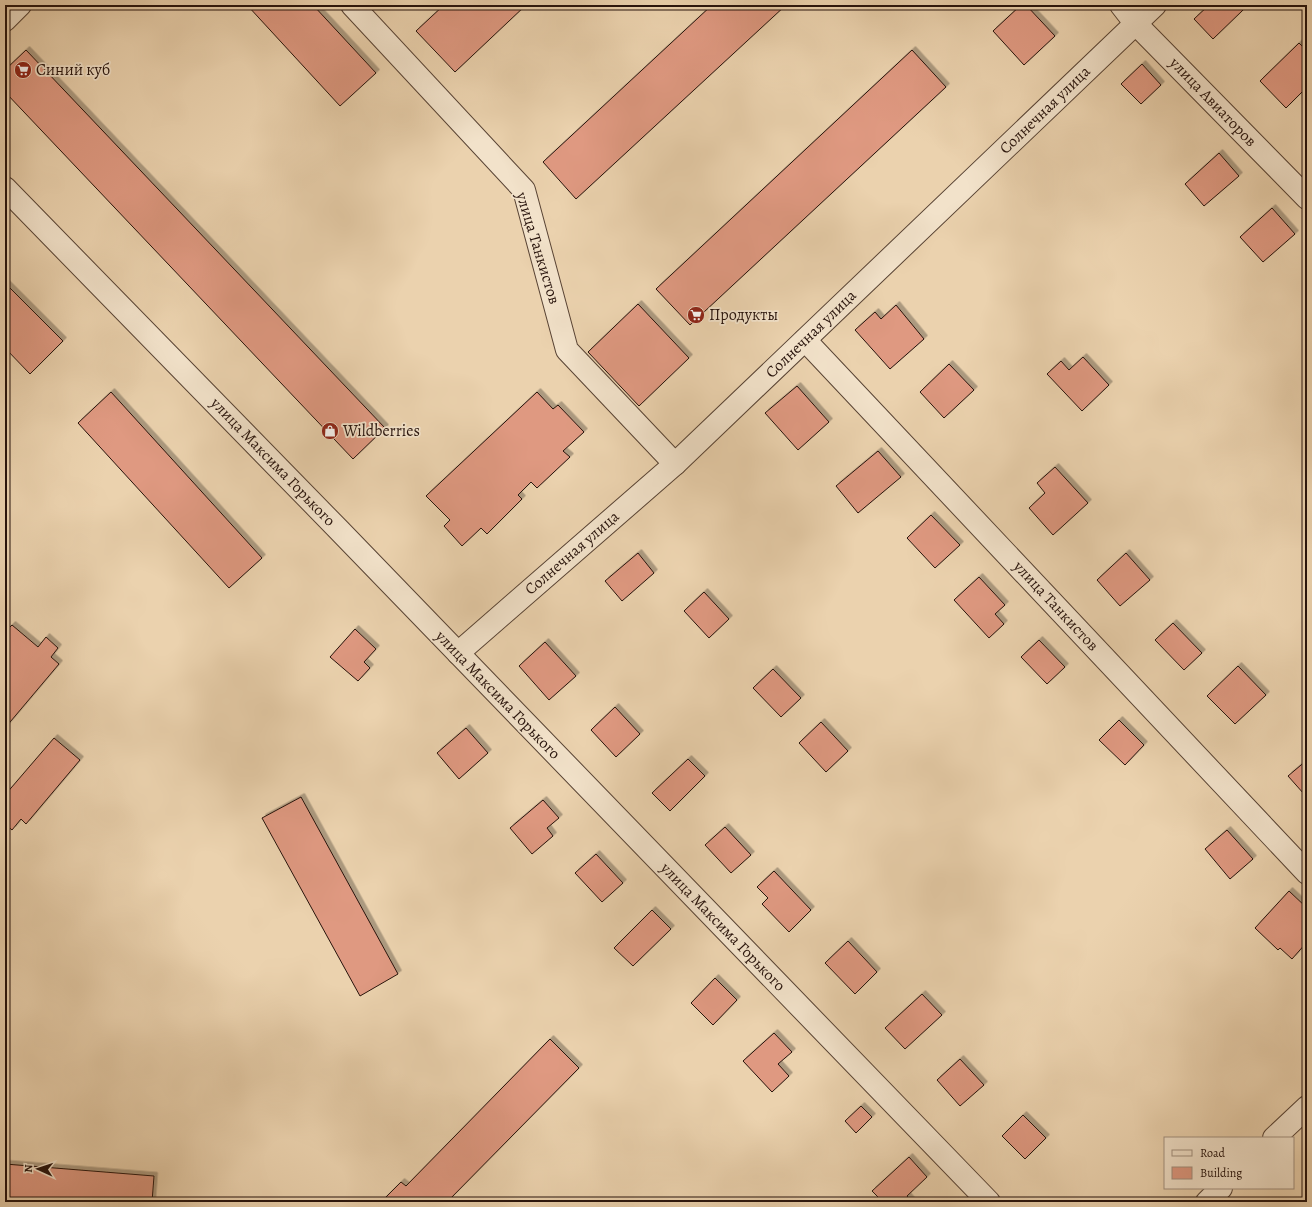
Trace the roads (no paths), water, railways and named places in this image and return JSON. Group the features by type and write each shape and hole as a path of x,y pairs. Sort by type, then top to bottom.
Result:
{"street":[{"path":"5,20 20,5"},
{"name":"улица Танкистов","path":"352,5 524,190 567,350 675,464"},
{"name":"улица Авиаторов","path":"1121,5 1136,23 1307,198"},
{"name":"Солнечная улица","path":"458,653 675,464 1155,5"},
{"name":"улица Максима Горького","path":"5,188 458,653 989,1202"},
{"name":"улица Танкистов","path":"804,340 1307,872"},
{"path":"1275,1137 1307,1107"},
{"path":"1206,1202 1220,1189"}],"place":[{"name":"Синий куб","path":"23,70"},
{"name":"Продукты","path":"696,315"},
{"name":"Wildberries","path":"330,431"}]}
